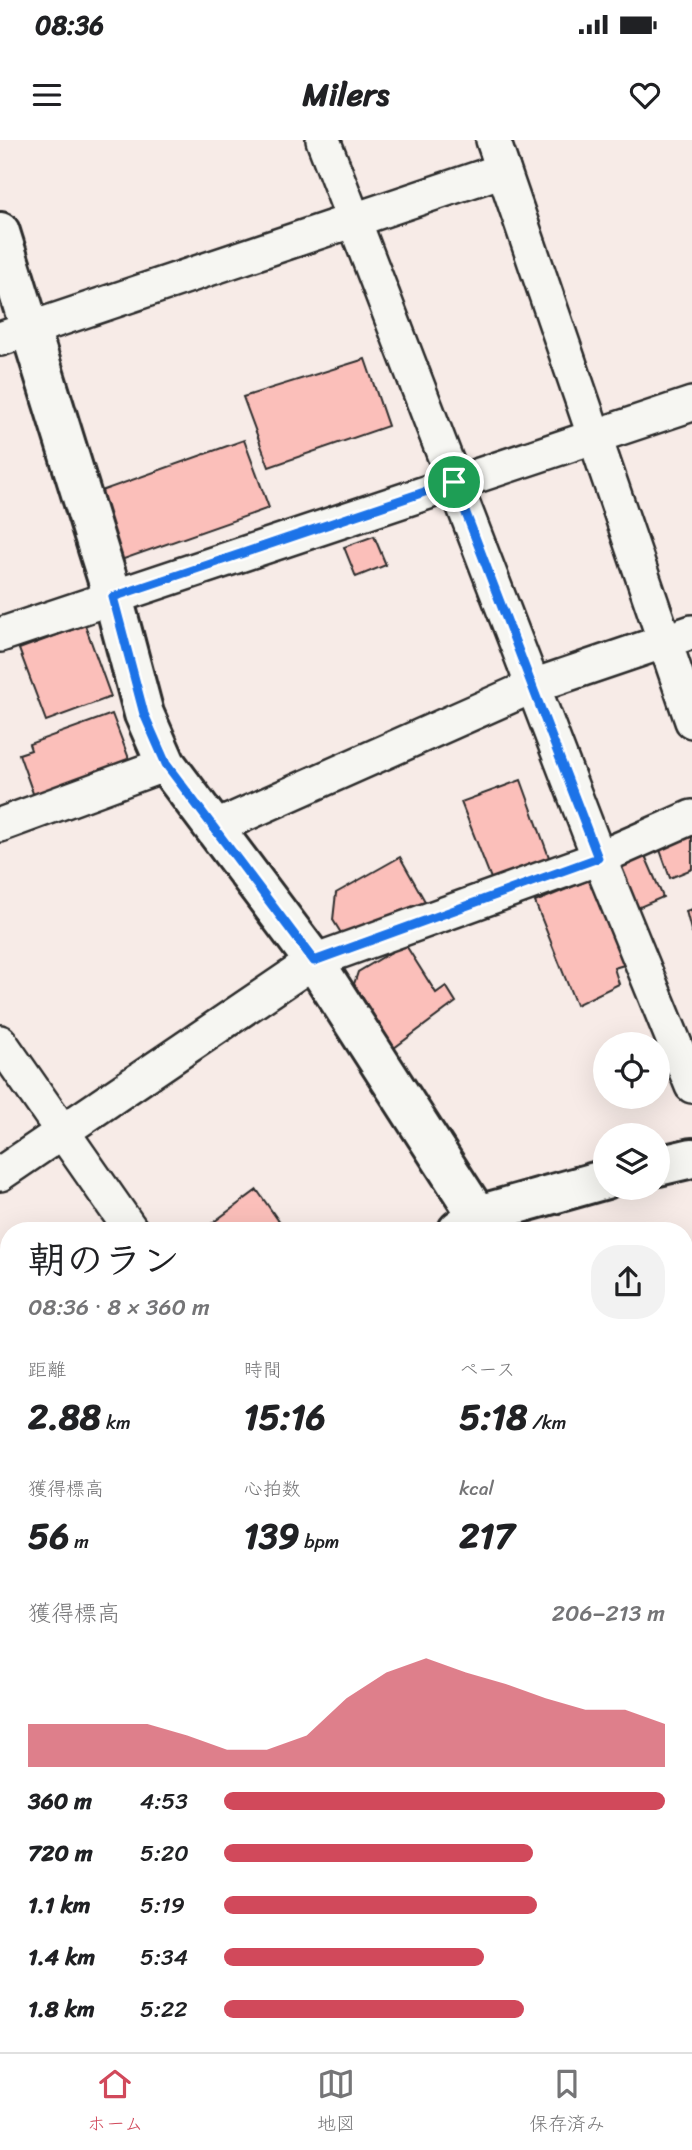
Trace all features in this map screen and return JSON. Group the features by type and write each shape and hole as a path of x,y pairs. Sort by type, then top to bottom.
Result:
{"street":[{"path":"323,140 598,858 692,1086"},
{"path":"15,334 353,220 498,155 594,436 678,636 692,722"},
{"path":"0,232 15,334 113,597 144,714 166,764 314,961 472,1222"},
{"path":"0,635 692,404"},
{"path":"214,828 533,687 678,636"},
{"path":"0,825 166,764"},
{"path":"0,1174 314,961 598,858 692,817"},
{"path":"0,1042 125,1222"},
{"path":"670,1163 692,1158"},
{"path":"483,1222 593,1184"}],"building":[{"path":"365,359 388,426 269,467 243,397"},
{"path":"244,440 269,508 121,560 98,492"},
{"path":"374,536 386,565 356,577 344,547"},
{"path":"85,625 111,697 46,721 19,649"},
{"path":"112,714 128,756 130,776 48,801 44,791 34,796 19,754 31,750 29,744"},
{"path":"521,780 550,860 492,881 461,802"},
{"path":"692,835 692,869 670,878 659,847"},
{"path":"643,851 663,897 633,910 617,873 624,860"},
{"path":"400,857 426,903 349,946 333,920 336,893"},
{"path":"589,880 624,965 614,968 619,984 576,1005 535,902"},
{"path":"692,909 692,934 686,911"},
{"path":"405,944 436,993 446,986 456,1002 394,1048 354,984 358,972"},
{"path":"257,1190 279,1222 214,1222"}],"route":[{"path":"454,482 598,858 314,961 166,764 144,714 113,597 454,482"}]}
